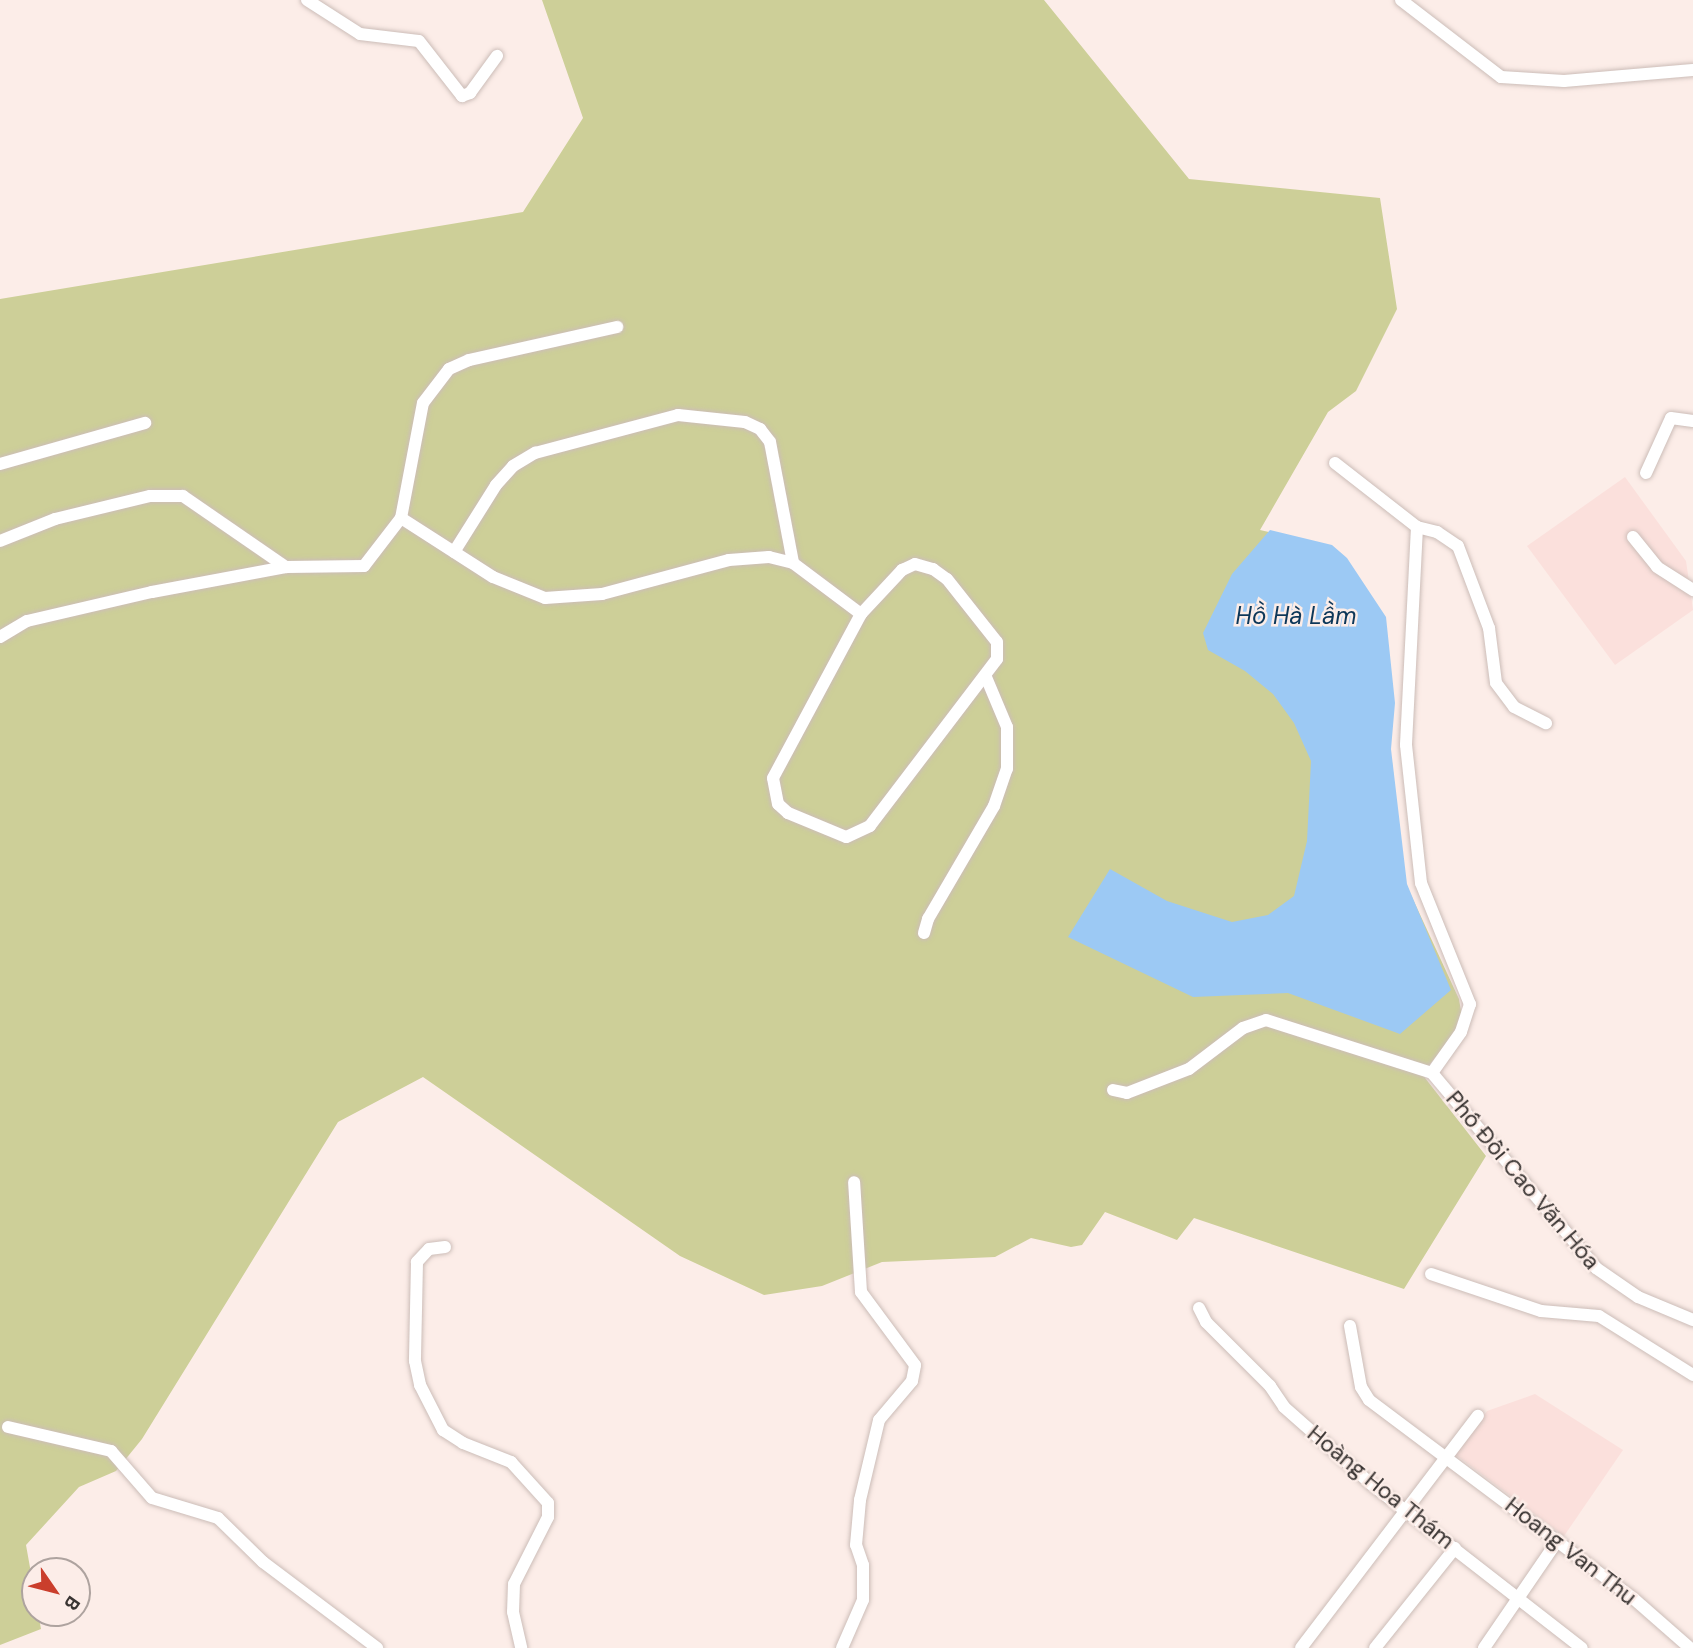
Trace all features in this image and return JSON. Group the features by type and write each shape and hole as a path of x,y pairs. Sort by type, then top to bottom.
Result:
{"street":[{"path":"307,0 360,34 419,41 462,96 470,93 497,55"},
{"path":"1401,0 1501,77 1564,81 1693,70"},
{"path":"0,637 27,621 286,567 364,566 401,518 423,403 449,369 469,360 617,327"},
{"path":"454,551 496,485 513,466 535,453 678,415 745,422 760,429 770,442 793,563"},
{"path":"1646,473 1671,418 1693,421"},
{"path":"0,464 145,423"},
{"path":"1335,463 1417,527 1437,532 1458,546 1489,628 1496,683 1514,707 1545,723"},
{"path":"0,541 55,519 150,496 183,496 286,567"},
{"path":"401,518 518,590 545,598 602,594 739,558 793,563 861,614"},
{"path":"1113,1090 1126,1093 1189,1069 1243,1028 1266,1020 1432,1073 1461,1032 1470,1004 1421,883 1406,745 1417,527"},
{"path":"1633,537 1657,567 1693,590"},
{"path":"915,564 933,569 947,579 997,642 997,660 986,677 953,712 864,832 846,837 788,813 778,804 773,779 861,614 902,570 915,564"},
{"path":"924,933 928,919 994,806 1007,769 1007,727 986,677"},
{"name":"Phố Đồi Cao Văn Hóa","path":"1432,1073 1596,1268 1638,1297 1693,1320"},
{"path":"842,1648 863,1600 863,1565 856,1545 860,1500 879,1420 912,1381 915,1365 861,1292 853,1182"},
{"path":"445,1247 429,1249 417,1262 415,1361 420,1385 443,1430 463,1443 512,1462 548,1503 548,1517 514,1584 513,1612 521,1648"},
{"path":"1431,1274 1541,1311 1599,1316 1693,1376"},
{"name":"Hoàng Hoa Thám","path":"1199,1308 1206,1322 1270,1386 1284,1407 1408,1512 1522,1598 1582,1648"},
{"name":"Hoang Van Thu","path":"1350,1326 1364,1394 1558,1540 1690,1648"},
{"path":"1320,1648 1305,1643 1408,1512 1478,1416"},
{"path":"8,1427 111,1451 152,1498 218,1518 263,1562 377,1648"},
{"path":"1484,1648 1522,1598 1558,1540"},
{"path":"1375,1648 1455,1548"}],"shaded area":[{"path":"1625,477 1686,561 1693,610 1615,665 1527,546"},
{"path":"1535,1394 1623,1450 1564,1536 1456,1455 1487,1411"}],"green space":[{"path":"542,0 1044,0 1189,179 1380,198 1397,309 1356,391 1328,412 1260,530 1321,544 1392,762 1405,882 1459,999 1463,1023 1422,1074 1486,1156 1404,1289 1194,1218 1177,1240 1105,1212 1082,1245 1071,1247 1031,1238 995,1257 882,1262 822,1286 764,1295 680,1256 423,1077 338,1122 142,1439 116,1471 79,1487 26,1545 28,1557 21,1557 21,1627 41,1629 0,1645 0,299 523,212 583,118"}],"water":[{"name":"Hồ Hà Lầm","path":"1270,530 1332,545 1347,558 1386,617 1395,703 1391,749 1407,884 1451,990 1400,1034 1288,993 1193,997 1068,937 1110,869 1167,901 1232,922 1268,915 1294,896 1307,841 1311,761 1294,723 1273,694 1245,671 1208,650 1203,633 1232,574"}]}
